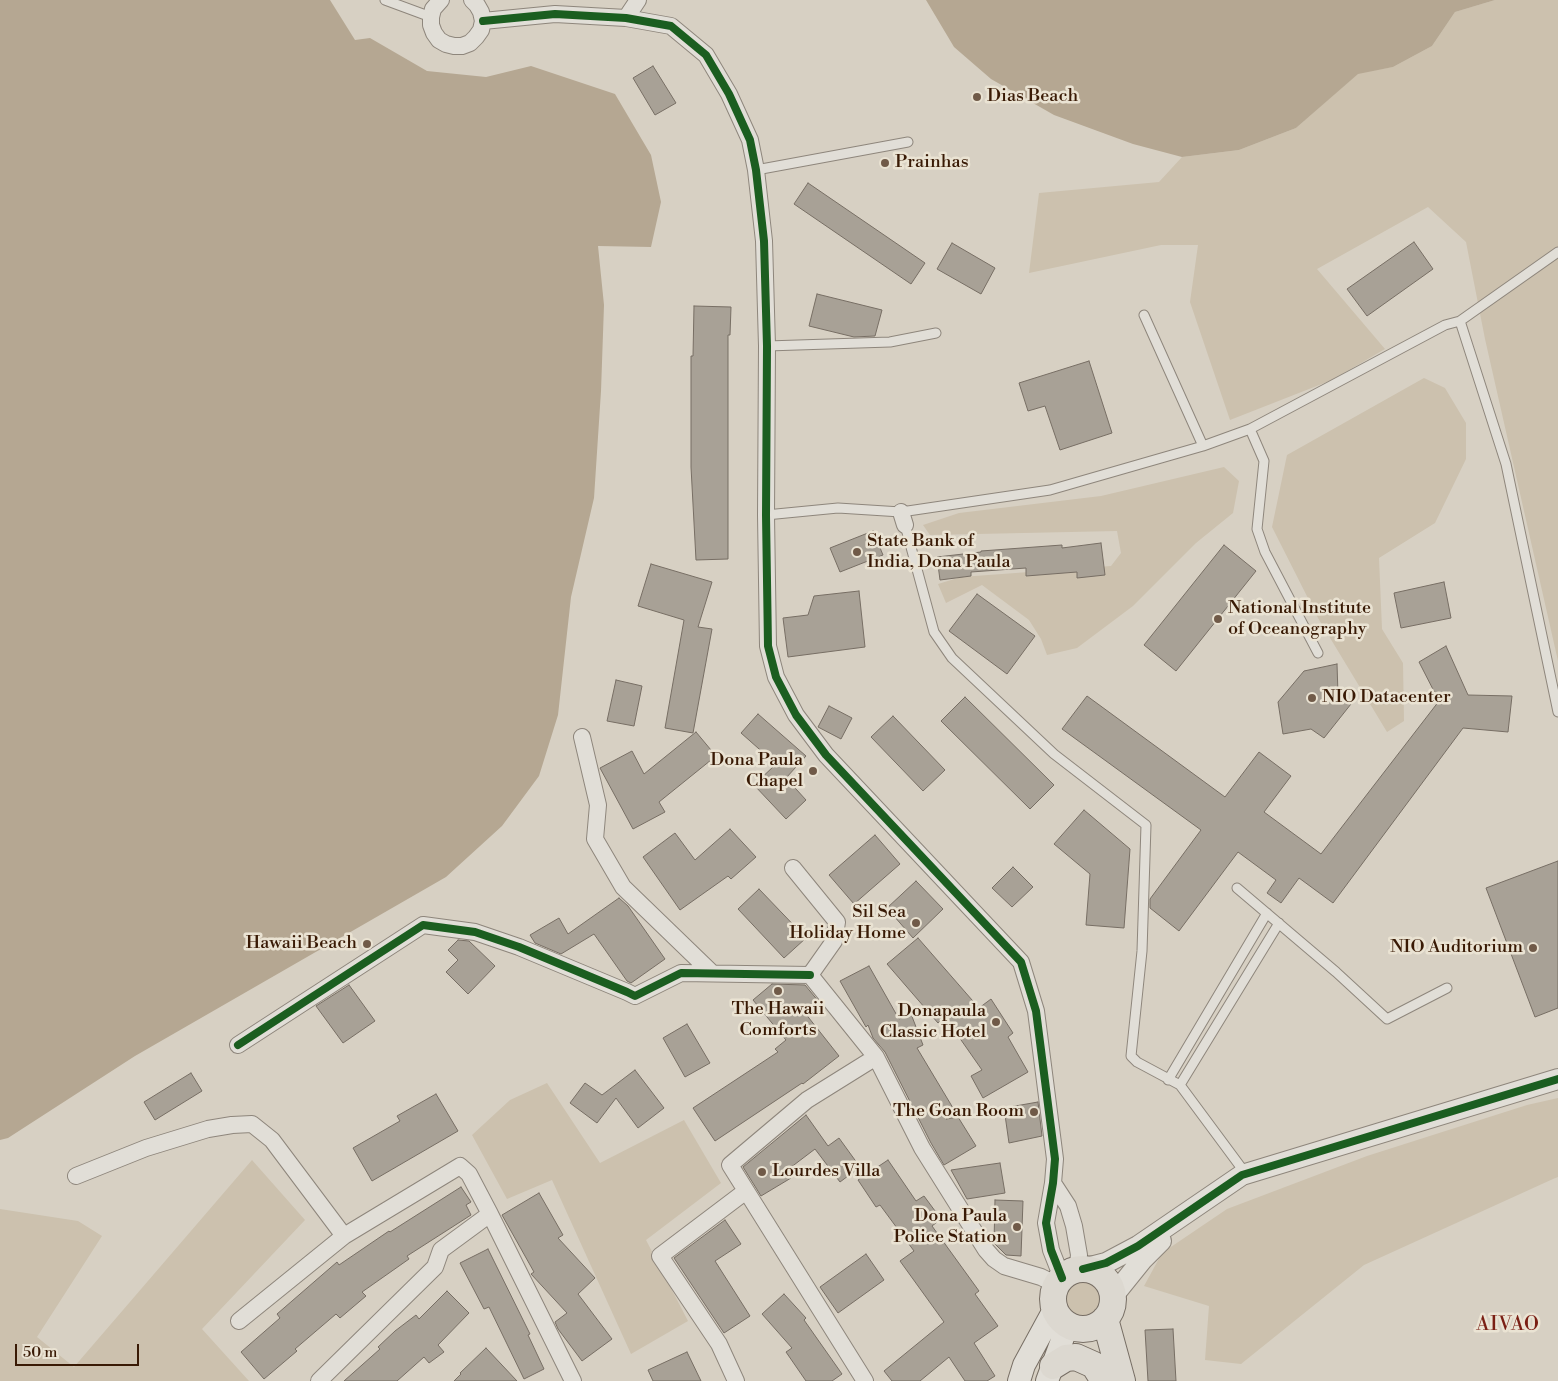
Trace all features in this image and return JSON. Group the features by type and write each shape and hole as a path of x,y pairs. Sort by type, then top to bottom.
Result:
{"main road":[{"path":"1019,1381 1024,1365 1067,1289 1092,1270 1107,1280 1111,1287 1109,1308 1122,1381"},
{"path":"1067,1289 1076,1328 1092,1328 1109,1308"},
{"path":"1067,1289 1099,1373"},
{"path":"1050,1374 1067,1289"},
{"path":"1050,1374 1066,1358 1076,1357 1099,1373"}],"street":[{"path":"441,0 433,9 431,25 439,40 454,46 470,43 481,30 482,12 472,0"},
{"path":"626,18 638,0"},
{"path":"483,21 555,14 626,18 671,26 706,55 740,117 750,140 756,170 764,241 767,346 766,515 768,646 776,677 796,715 826,755 1021,962 1036,1011 1054,1159 1053,1183 1046,1223 1051,1250 1067,1289"},
{"path":"582,737 598,805 595,839 623,887 712,973"},
{"path":"793,868 837,922 834,941 810,975"},
{"path":"238,1046 423,925 475,932 519,947 635,996 681,973 810,975"},
{"path":"810,975 876,1058 922,1148 986,1250 1004,1266 1041,1277 1067,1289"},
{"path":"865,1381 730,1165 807,1100 876,1058"},
{"path":"1067,1289 1106,1263 1138,1246 1242,1175 1558,1079"},
{"path":"76,1176 146,1148 200,1132 232,1125 252,1124 272,1140 344,1236"},
{"path":"239,1320 344,1236 460,1166 469,1174 573,1381"},
{"path":"1109,1308 1142,1260 1164,1238 1242,1175"},
{"path":"1053,1183 1068,1206 1079,1255 1067,1289"},
{"path":"736,1381 719,1344 660,1256 746,1191"},
{"path":"319,1381 435,1267 441,1250 490,1214"}],"lane":[{"path":"385,0 431,17"},
{"path":"756,170 908,142"},
{"path":"766,515 838,508 903,518 1050,490 1204,446 1250,429 1445,325 1460,321 1558,252"},
{"path":"1144,315 1204,446"},
{"path":"1460,321 1506,464 1558,712"},
{"path":"767,346 890,342 936,333"},
{"path":"1250,429 1264,461 1257,529 1265,552 1318,654"},
{"path":"903,518 934,632 952,658 1054,754 1146,825 1142,952 1131,1056 1137,1062 1180,1085 1240,1166 1242,1175"},
{"path":"1237,888 1336,972 1387,1019 1447,988"},
{"path":"1168,1080 1268,913"},
{"path":"1180,1085 1279,923"}],"shaded area":[{"path":"0,0 330,0 355,40 370,38 427,71 486,77 531,66 615,94 651,155 661,202 651,247 598,246 604,305 594,498 571,597 558,715 539,776 502,826 446,877 135,1056 8,1138 0,1140"},
{"path":"926,0 1495,0 1455,12 1432,46 1393,67 1358,74 1296,128 1239,150 1182,157 1133,144 1054,115 991,79 954,47"},
{"path":"1495,0 1558,0 1558,661 1485,339 1466,242 1428,207 1317,269 1385,349 1332,380 1230,420 1190,302 1198,245 1161,245 1029,273 1039,193 1159,182 1182,157 1239,150 1296,128 1358,73 1393,67 1432,46 1455,12"},
{"path":"1424,378 1445,388 1466,423 1466,459 1435,523 1379,558 1382,629 1403,663 1404,721 1387,732 1318,618 1272,527 1287,455"},
{"path":"1224,467 1239,481 1233,513 1196,543 1133,606 1077,648 1047,655 1041,639 1029,620 982,585 946,603 938,584 961,577 1111,566 1121,553 1117,531 930,535 923,525 959,513 1101,496"},
{"path":"547,1083 600,1163 684,1120 721,1183 646,1240 688,1321 631,1354 552,1180 507,1199 472,1135 510,1100"},
{"path":"1558,1098 1558,1177 1364,1265 1241,1364 1205,1360 1209,1306 1144,1286 1162,1253 1227,1209 1367,1156 1527,1105"},
{"path":"252,1160 305,1220 202,1329 249,1381 0,1381 0,1209 78,1221 102,1236 37,1337 74,1367"},
{"path":"1084,1280 1098,1286 1104,1300 1098,1314 1084,1320 1070,1314 1064,1300 1070,1286"}],"building":[{"path":"653,66 676,103 655,115 633,78"},
{"path":"808,183 925,263 911,284 794,204"},
{"path":"1414,242 1433,269 1367,316 1347,289"},
{"path":"952,243 995,268 981,294 937,269"},
{"path":"817,294 882,310 875,336 854,337 809,326"},
{"path":"694,306 731,307 730,335 728,335 728,559 696,560 691,467 691,356 693,356"},
{"path":"1089,361 1112,433 1060,450 1045,406 1028,411 1019,383"},
{"name":"State Bank of India, Dona Paula","path":"873,531 883,555 840,572 830,548"},
{"path":"1101,543 1105,575 1077,578 1077,572 1026,576 1026,568 971,572 971,576 940,580 937,557 981,551 1062,545 1062,548"},
{"path":"1224,545 1256,571 1176,671 1144,645"},
{"path":"651,564 712,582 698,627 712,629 693,733 665,728 684,620 638,606"},
{"path":"1444,582 1451,618 1401,628 1394,593"},
{"path":"859,591 865,647 788,657 783,618 808,615 814,596"},
{"path":"977,594 1035,636 1007,674 949,631"},
{"path":"1446,646 1468,695 1512,696 1508,732 1463,728 1333,903 1299,878 1281,903 1267,893 1276,880 1238,852 1179,931 1150,908 1150,899 1201,830 1062,729 1087,696 1225,797 1259,752 1291,776 1264,812 1321,854 1439,701 1419,662"},
{"name":"NIO Datacenter","path":"1337,664 1338,694 1351,704 1324,738 1311,729 1283,734 1278,702 1304,671"},
{"path":"616,680 642,686 634,726 607,721"},
{"path":"965,697 1054,785 1030,809 941,721"},
{"path":"829,706 852,718 841,739 818,727"},
{"path":"758,714 806,756 786,778 806,800 786,819 754,785 776,764 741,733"},
{"path":"893,716 945,770 923,791 871,737"},
{"path":"696,732 716,756 659,802 665,812 633,829 600,768 632,751 644,774"},
{"path":"1084,810 1130,849 1124,928 1086,925 1090,874 1054,844"},
{"path":"730,829 756,857 731,879 728,876 680,910 643,857 675,833 695,860"},
{"path":"875,835 900,864 854,904 829,875"},
{"name":"NIO Auditorium","path":"1558,861 1558,1008 1535,1017 1486,888"},
{"path":"1013,867 1033,887 1012,907 992,888"},
{"path":"916,881 943,909 913,938 887,908"},
{"path":"759,889 806,938 784,958 738,909"},
{"path":"619,898 628,906 665,959 631,983 627,981 594,934 561,954 535,943 530,935 559,918 568,934"},
{"path":"918,938 979,1008 991,999 1013,1033 1008,1037 1028,1072 983,1098 971,1076 982,1070 945,1017 938,1023 887,964"},
{"path":"458,940 469,941 495,966 468,994 446,972 458,960 448,950"},
{"path":"869,966 899,1019 911,1014 923,1045 917,1048 956,1113 946,1119 958,1117 976,1146 944,1165 885,1052 873,1038 868,1025 866,1027 840,981"},
{"path":"772,984 805,985 819,1002 805,1013 839,1056 803,1084 715,1141 693,1108 778,1052 775,1049 786,1040 753,1000"},
{"path":"349,985 375,1021 343,1043 316,1006"},
{"path":"687,1024 710,1063 685,1077 663,1038"},
{"path":"635,1070 664,1108 638,1128 616,1098 597,1123 570,1103 585,1083 602,1095"},
{"path":"191,1073 202,1091 155,1120 144,1102"},
{"path":"436,1094 458,1131 372,1181 353,1148 400,1121 397,1116"},
{"path":"1038,1102 1042,1136 1009,1143 1004,1108"},
{"path":"806,1115 828,1146 839,1138 860,1167 840,1182 815,1149 786,1171 791,1178 761,1196 743,1167"},
{"path":"888,1160 916,1201 924,1196 941,1219 932,1226 979,1291 975,1294 998,1326 974,1343 995,1376 987,1381 965,1381 949,1357 920,1381 892,1381 884,1371 944,1322 900,1261 914,1251 880,1205 876,1207 858,1180"},
{"path":"1000,1163 1005,1193 967,1199 951,1170"},
{"path":"461,1187 471,1202 466,1205 471,1215 407,1256 409,1259 362,1292 366,1296 340,1318 336,1314 264,1379 241,1352 280,1318 277,1314 337,1262 339,1265 389,1231"},
{"path":"539,1193 563,1235 558,1238 595,1278 578,1294 612,1339 582,1361 558,1329 555,1322 567,1313 531,1274 534,1272 502,1215"},
{"path":"995,1200 1023,1201 1021,1256 1006,1255 994,1243"},
{"path":"725,1220 741,1244 715,1261 750,1316 724,1333 674,1258"},
{"path":"488,1249 530,1334 528,1335 544,1369 524,1379 489,1307 484,1309 460,1263"},
{"path":"866,1254 884,1280 838,1313 820,1287"},
{"path":"447,1291 469,1313 438,1345 444,1352 429,1363 424,1357 397,1381 344,1381 380,1349 378,1347 395,1331 416,1315 419,1319"},
{"path":"784,1294 806,1318 804,1320 842,1374 832,1381 806,1381 786,1352 792,1348 762,1314"},
{"path":"1173,1329 1176,1381 1148,1381 1145,1330"},
{"path":"486,1348 517,1381 454,1381 460,1373"},
{"path":"687,1352 701,1381 653,1381 648,1370"}],"cycle path":[{"path":"483,21 555,14 626,18 671,26 706,55 729,94 750,140 756,170 764,241 767,346 766,515 768,646 776,677 796,715 826,755 1021,962 1036,1011 1055,1159 1046,1223 1051,1250 1062,1278"},
{"path":"238,1045 423,925 475,932 519,947 635,996 681,973 810,975"},
{"path":"1083,1269 1106,1263 1138,1246 1242,1175 1558,1079"}],"place":[{"name":"Dias Beach","path":"977,97"},
{"name":"Prainhas","path":"885,163"},
{"name":"State Bank of India, Dona Paula","path":"857,552"},
{"name":"National Institute of Oceanography","path":"1218,619"},
{"name":"NIO Datacenter","path":"1312,698"},
{"name":"Dona Paula Chapel","path":"813,771"},
{"name":"Sil Sea Holiday Home","path":"916,923"},
{"name":"Hawaii Beach","path":"367,944"},
{"name":"NIO Auditorium","path":"1533,948"},
{"name":"The Hawaii Comforts","path":"778,991"},
{"name":"Donapaula Classic Hotel","path":"996,1022"},
{"name":"The Goan Room","path":"1034,1112"},
{"name":"Lourdes Villa","path":"762,1172"},
{"name":"Dona Paula Police Station","path":"1017,1227"}],"district":[{"name":"AIVAO","path":"1508,1325"}]}
